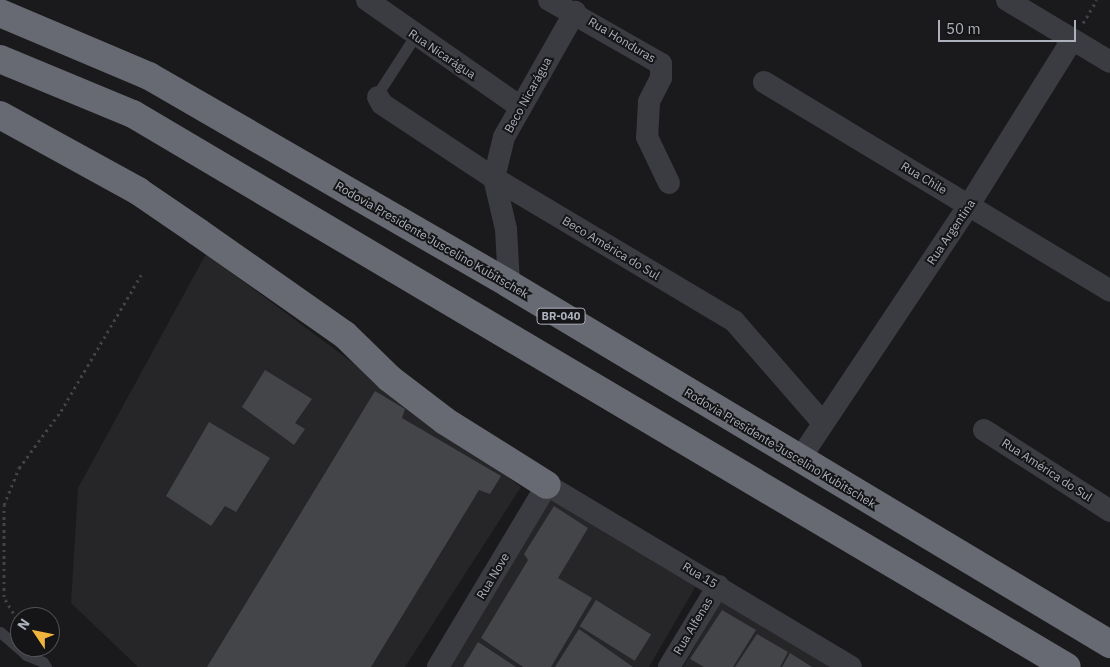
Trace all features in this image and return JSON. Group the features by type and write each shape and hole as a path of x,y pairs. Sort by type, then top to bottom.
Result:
{"highway":[{"name":"Rodovia Presidente Juscelino Kubitschek","path":"0,13 149,76 509,284 799,460 1110,644"},
{"path":"0,59 132,114 1067,667"},
{"path":"0,115 138,191 345,335 389,378 445,421 547,485"}],"street":[{"name":"Rua Nicarágua","path":"367,0 415,36 519,106"},
{"name":"Rua Honduras","path":"549,0 578,6 658,61 663,68 649,102 647,137 669,183"},
{"path":"1007,0 1110,62"},
{"name":"Beco Nicarágua","path":"509,284 506,228 494,178 504,137 519,106 578,6"},
{"name":"Rua Argentina","path":"799,460 969,205 1072,40"},
{"name":"Rua Chile","path":"764,82 1110,291"},
{"name":"Beco América do Sul","path":"378,98 382,104 494,178 734,321 823,423"},
{"name":"Rua América do Sul","path":"984,430 1110,511"},
{"name":"Rua 15","path":"547,485 851,667"},
{"name":"Rua Nove","path":"438,667 547,485"},
{"name":"Rua Alfenas","path":"669,667 718,586"}],"lane":[{"path":"378,98 380,90 415,36"},
{"path":"0,632 26,655 46,667"}],"path":[{"path":"1072,40 1097,0"},
{"path":"10,607 4,597 4,505 19,468 61,411 141,274"}],"shaded area":[{"path":"206,254 521,487 405,667 138,667 71,603 78,488"},
{"path":"552,495 697,584 649,667 449,667"},
{"path":"722,600 831,667 683,667"}],"building":[{"path":"265,370 312,399 295,423 305,429 294,445 242,407"},
{"path":"375,391 405,409 402,418 501,476 490,494 479,490 371,667 207,667"},
{"path":"209,422 270,458 236,512 225,506 211,526 166,496"},
{"path":"554,506 588,528 558,578 592,598 551,667 523,667 481,638 528,560 524,554"},
{"path":"596,600 651,634 635,661 580,626"},
{"path":"722,610 756,630 733,667 704,667 690,659"},
{"path":"579,629 633,667 555,667"},
{"path":"757,634 788,652 780,667 735,667"},
{"path":"478,642 516,667 463,667"},
{"path":"790,653 812,667 782,667"}]}
